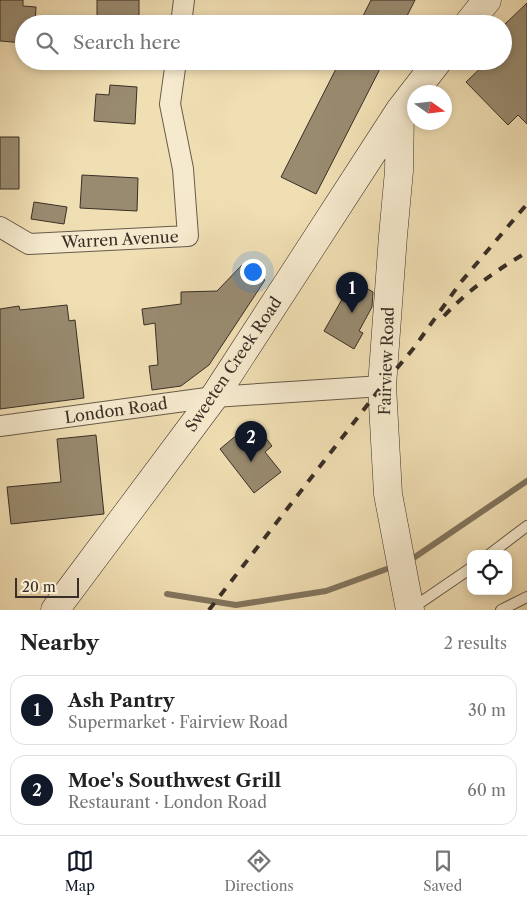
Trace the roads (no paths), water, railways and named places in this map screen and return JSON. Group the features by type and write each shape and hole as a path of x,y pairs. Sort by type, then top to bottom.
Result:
{"main road":[{"path":"475,15 487,0"},
{"name":"Sweeten Creek Road","path":"55,610 214,397 400,110 431,70"},
{"name":"Fairview Road","path":"400,110 399,171 392,236 382,386 388,494 408,602"}],"street":[{"path":"182,15 184,0"},
{"name":"Warren Avenue","path":"0,228 29,244 188,236 183,169 170,104 175,70"},
{"name":"London Road","path":"0,426 214,397 382,386"}],"lane":[{"path":"495,550 527,526"},
{"path":"408,602 467,570"},
{"path":"501,610 527,597"}],"waterway":[{"path":"409,561 527,481"},
{"path":"167,594 236,605 326,591 395,566"}],"railway":[{"path":"209,610 382,386 413,349 461,282 527,204"},
{"path":"444,316 483,281 527,252"}],"place":[{"name":"Ash Pantry","path":"352,313"},
{"name":"Moe's Southwest Grill","path":"251,462"}]}
